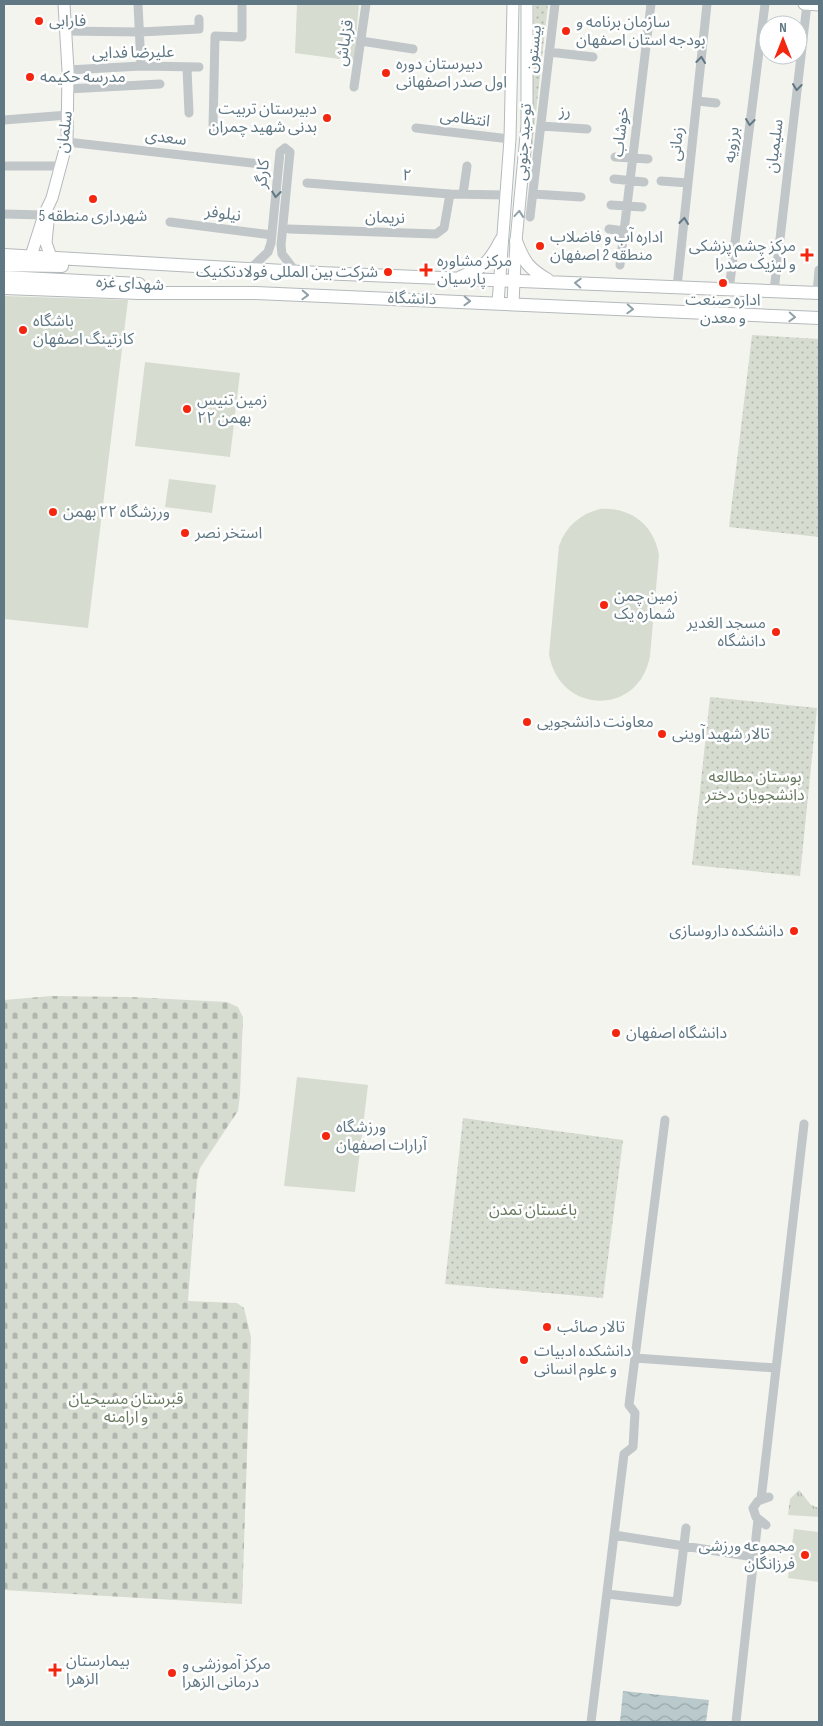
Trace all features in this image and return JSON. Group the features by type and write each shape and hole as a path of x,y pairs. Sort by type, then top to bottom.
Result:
{"main road":[{"name":"سلمان","path":"32,256 41,243 44,215 52,198 67,142 68,70 64,4"},
{"path":"504,4 513,9"},
{"name":"توحید جنوبی","path":"512,303 527,128 527,4"},
{"path":"806,4 819,5"},
{"name":"توحید جنوبی","path":"498,302 498,280 510,139 513,9"},
{"path":"512,54 520,68 520,132 524,132 527,128"},
{"path":"51,257 41,243 52,198"},
{"path":"458,279 481,268 492,259 501,240"},
{"path":"516,240 530,269 550,281"},
{"name":"دانشگاه","path":"4,255 296,272 514,280"},
{"name":"شهدای غزه","path":"4,265 250,269"},
{"name":"شهدای غزه","path":"4,277 256,293"},
{"path":"514,280 818,293"},
{"name":"دانشگاه","path":"4,288 256,293 498,302 819,318"}],"street":[{"path":"138,4 141,66"},
{"path":"214,128 215,36 242,37 242,4"},
{"name":"قزلباش","path":"354,87 366,4"},
{"name":"بیستون","path":"530,217 554,4"},
{"name":"خوشاب","path":"620,264 651,4"},
{"name":"زمانی","path":"678,287 707,4"},
{"name":"برزویه","path":"729,290 765,4"},
{"name":"سلیمیان","path":"774,292 806,4"},
{"path":"65,31 140,32 200,29 199,19"},
{"path":"361,41 413,49"},
{"path":"140,47 151,47"},
{"path":"549,52 593,56"},
{"name":"علیرضا فدایی","path":"68,70 141,66 199,67"},
{"path":"187,68 189,113"},
{"path":"68,90 160,84"},
{"path":"697,101 716,103"},
{"path":"4,120 68,115"},
{"name":"رز","path":"541,126 587,129"},
{"name":"انتظامی","path":"416,128 510,139"},
{"name":"سعدی","path":"67,142 261,164"},
{"name":"کارگر","path":"250,269 268,252 272,235 280,152 285,148 290,152 281,245 282,254 296,272"},
{"path":"615,157 648,159"},
{"path":"4,166 60,166"},
{"path":"463,194 467,166"},
{"path":"614,179 644,182"},
{"path":"661,181 688,184"},
{"name":"۲","path":"307,182 450,194 505,195"},
{"name":"نریمان","path":"289,229 436,234 444,228 450,194"},
{"path":"533,194 581,198"},
{"path":"611,205 642,207"},
{"path":"4,214 44,215"},
{"name":"نیلوفر","path":"170,222 272,235"},
{"path":"609,229 624,231"},
{"path":"818,293 819,270"},
{"path":"591,1722 624,1454 633,1447 635,1413 629,1406 665,1120"},
{"path":"736,1722 754,1556 762,1522 753,1513 753,1508 765,1498 776,1368 804,1124"},
{"path":"635,1358 776,1368"},
{"path":"607,1594 678,1602 686,1528"},
{"path":"614,1535 754,1556"}],"green space":[{"path":"297,4 359,4 354,61 295,53"},
{"path":"534,4 548,4 527,193 532,111"},
{"name":"ورزشگاه ۲۲ بهمن","path":"4,296 128,300 88,628 4,619"},
{"path":"752,335 819,339 819,537 729,527"},
{"name":"زمین تنیس ۲۲ بهمن","path":"145,362 240,373 230,457 135,446"},
{"path":"169,479 216,485 212,513 165,507"},
{"name":"زمین چمن شماره یک","path":"600,509 622,511 639,520 652,535 659,555 650,656 643,676 631,690 616,698 599,701 582,698 567,689 556,674 549,654 559,546 566,532 575,522 586,514"},
{"name":"بوستان مطالعه دانشجویان دختر","path":"710,697 817,708 800,876 692,865"},
{"name":"قبرستان مسیحیان و ارامنه","path":"51,996 131,997 227,1002 238,1007 243,1017 238,1111 200,1168 197,1180 188,1301 237,1303 244,1308 251,1337 242,1604 4,1590 4,1000"},
{"path":"297,1077 368,1085 355,1192 284,1186"},
{"name":"باغستان تمدن","path":"463,1118 623,1140 603,1298 445,1284"},
{"path":"799,1490 811,1505 819,1508 819,1517 788,1515 790,1499"},
{"name":"مجموعه ورزشی فرزانگان","path":"794,1529 819,1532 819,1582 788,1578"}],"water":[{"path":"623,1691 709,1700 706,1722 620,1722"}],"place":[{"name":"فارابی","path":"39,21"},
{"name":"سازمان برنامه و بودجه استان اصفهان","path":"566,31"},
{"name":"دبیرستان دوره اول صدر اصفهانی","path":"386,73"},
{"name":"مدرسه حکیمه","path":"30,77"},
{"name":"دبیرستان تربیت بدنی شهید چمران","path":"327,118"},
{"name":"شهرداری منطقه 5","path":"93,199"},
{"name":"اداره آب و فاضلاب منطقه 2 اصفهان","path":"540,246"},
{"name":"مرکز چشم پزشکی و لیزیک صدرا","path":"807,255"},
{"name":"مرکز مشاوره پارسیان","path":"426,270"},
{"name":"شرکت بین المللی فولادتکنیک","path":"388,272"},
{"name":"اداره صنعت و معدن","path":"723,283"},
{"name":"باشگاه کارتینگ اصفهان","path":"23,330"},
{"name":"زمین تنیس ۲۲ بهمن","path":"187,409"},
{"name":"ورزشگاه ۲۲ بهمن","path":"53,512"},
{"name":"استخر نصر","path":"185,533"},
{"name":"زمین چمن شماره یک","path":"604,605"},
{"name":"مسجد الغدیر دانشگاه","path":"776,632"},
{"name":"معاونت دانشجویی","path":"527,722"},
{"name":"تالار شهید آوینی","path":"662,734"},
{"name":"دانشکده داروسازی","path":"794,931"},
{"name":"دانشگاه اصفهان","path":"616,1033"},
{"name":"ورزشگاه آرارات اصفهان","path":"326,1136"},
{"name":"تالار صائب","path":"547,1327"},
{"name":"دانشکده ادبیات و علوم انسانی","path":"524,1360"},
{"name":"مجموعه ورزشی فرزانگان","path":"805,1555"},
{"name":"بیمارستان الزهرا","path":"55,1670"},
{"name":"مرکز آموزشی و درمانی الزهرا","path":"172,1673"}]}
